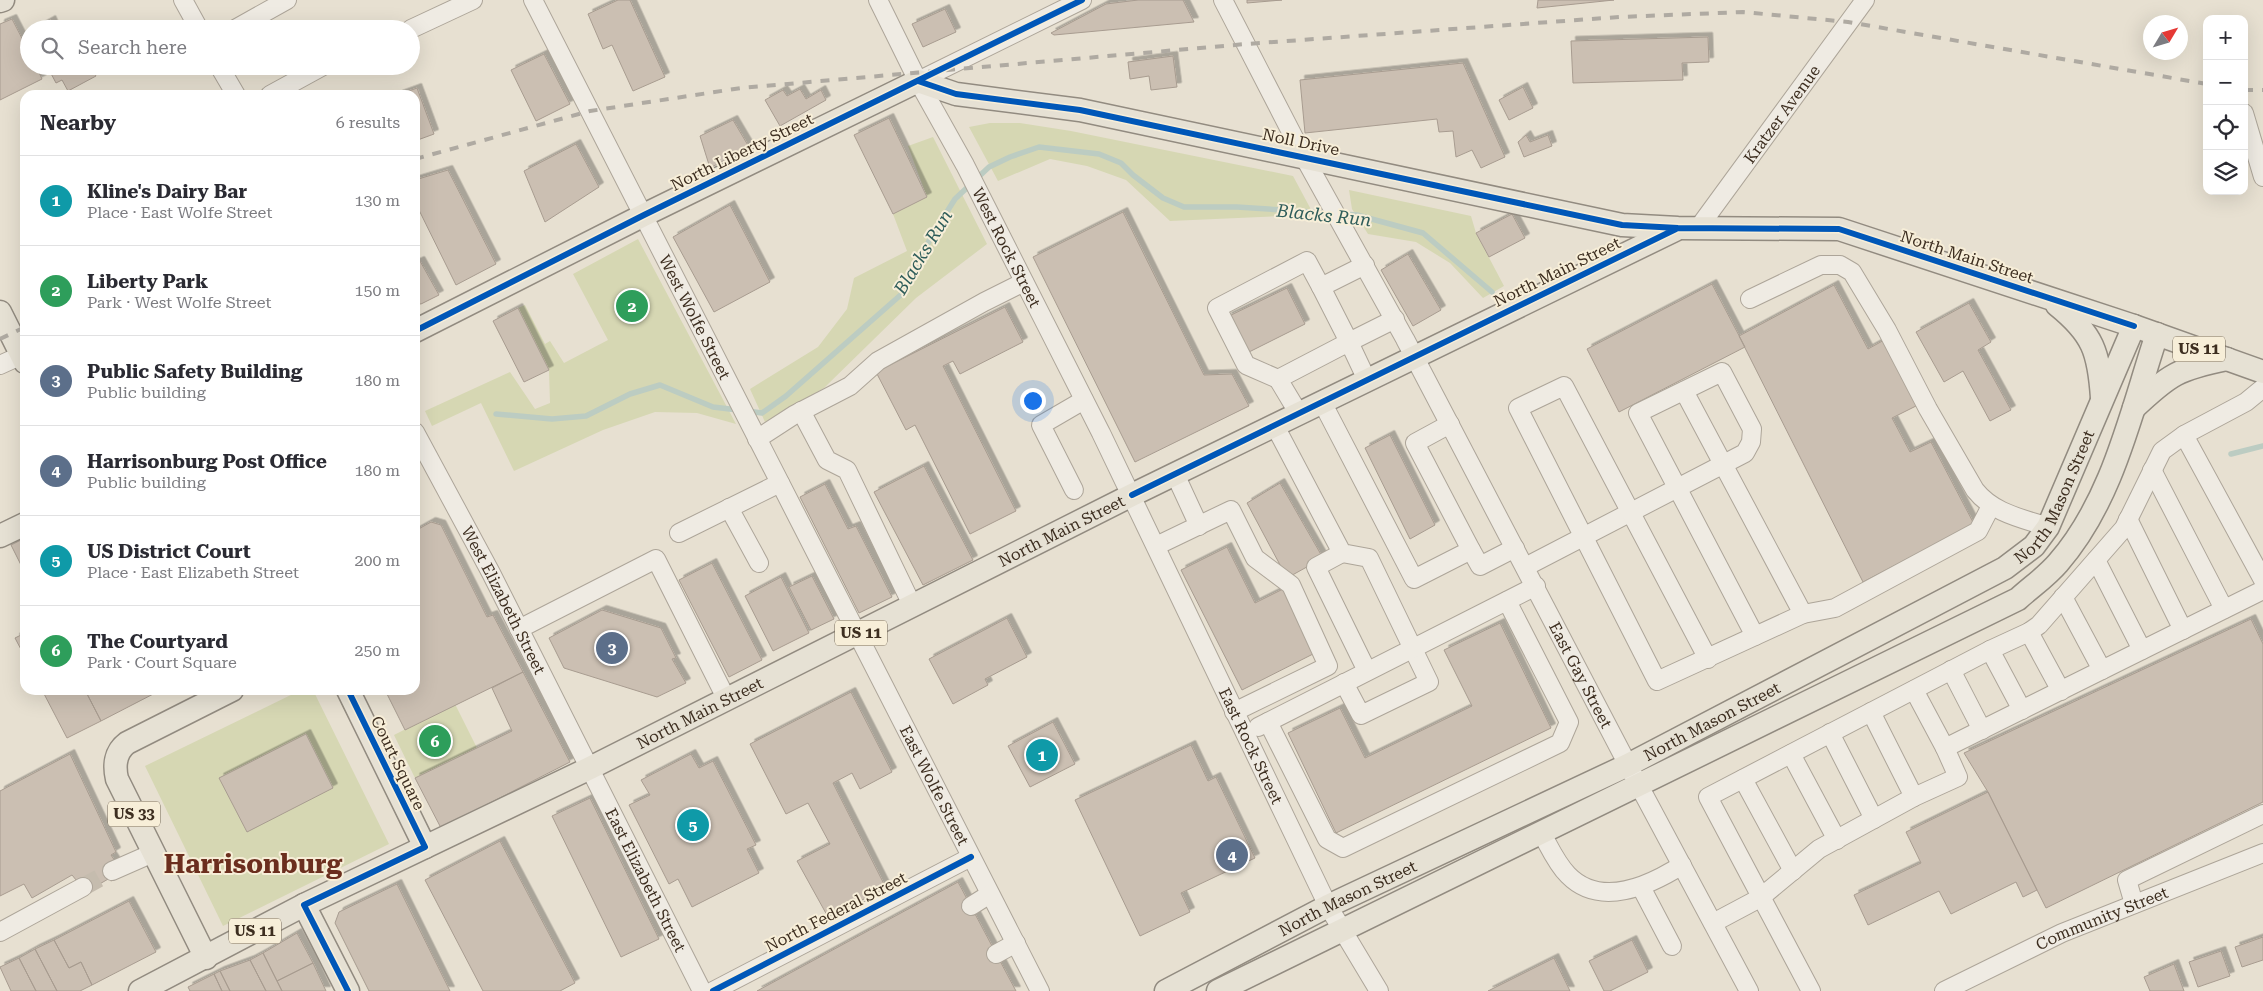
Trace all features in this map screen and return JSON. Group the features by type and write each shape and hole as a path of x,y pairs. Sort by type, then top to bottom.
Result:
{"main road":[{"name":"North Liberty Street","path":"420,328 644,215 918,81"},
{"name":"Noll Drive","path":"918,81 956,94 1080,110 1622,225 1689,227"},
{"name":"North Main Street","path":"304,905 590,768 1322,402 1689,227 1839,229 2134,326 2263,372"},
{"path":"2048,298 2072,317 2088,336 2101,370 2102,400"},
{"path":"0,312 20,352"},
{"name":"North Mason Street","path":"1218,991 1541,832 1633,774 2005,568 2034,546 2048,527 2134,326"},
{"name":"North Mason Street","path":"1166,991 1328,906 1633,774 2018,599 2057,565 2086,526 2111,472 2157,334"},
{"path":"2132,411 2172,375 2194,366 2227,359"},
{"path":"0,536 20,526"},
{"name":"US 33","path":"206,958 117,779 116,761 120,750 127,743 196,698 210,695"},
{"name":"Court Square","path":"350,695 425,847"},
{"path":"304,905 348,991"},
{"name":"US 11","path":"140,991 304,905"}],"street":[{"path":"183,0 194,20"},
{"path":"251,20 288,0"},
{"path":"420,25 473,0"},
{"name":"West Wolfe Street","path":"533,0 856,635"},
{"name":"West Rock Street","path":"878,0 918,81 965,165 1132,496"},
{"name":"North Liberty Street","path":"918,81 1082,0"},
{"name":"East Gay Street","path":"1223,0 1304,157 1395,319 1749,991"},
{"name":"Kratzer Avenue","path":"1689,227 1865,0"},
{"path":"224,75 233,90"},
{"path":"279,90 307,75"},
{"path":"2248,126 2263,177"},
{"path":"1299,414 1278,379 1246,365 1217,308 1308,261 1367,380"},
{"path":"1321,287 1365,265"},
{"path":"1750,299 1821,265 1840,265 1852,272 1887,330 1928,409 1975,490 1991,506 2048,527"},
{"path":"757,438 802,411 850,386 878,361 1024,282"},
{"path":"1278,379 1395,319"},
{"path":"0,365 20,359"},
{"path":"1525,567 1585,537 1631,512 1678,488 1745,453 1750,446 1752,434 1750,425 1722,372 1638,413 1678,488 1755,636"},
{"path":"1708,659 1564,386 1518,408 1658,681 1708,659 1803,614 1835,608 1978,531 1991,506"},
{"path":"1810,991 1708,797 1990,650 2030,632 2039,625 2124,528 2162,451 2184,435 2246,402 2263,388"},
{"path":"1684,391 1803,614"},
{"path":"1074,490 1041,425 1084,400"},
{"path":"1322,402 1414,579 1471,550"},
{"path":"802,411 827,460 847,470 913,607"},
{"path":"1450,424 1415,443 1471,550 1480,566 1515,548"},
{"path":"1275,426 1342,553"},
{"path":"2184,435 2263,580"},
{"name":"West Elizabeth Street","path":"420,441 590,768"},
{"path":"2152,470 2224,609"},
{"path":"1175,474 1200,526"},
{"path":"680,533 780,483"},
{"name":"East Rock Street","path":"1132,496 1328,906 1379,991"},
{"path":"729,508 759,563"},
{"path":"1156,546 1231,510 1255,558 1292,585 1328,666 1234,712"},
{"path":"2128,519 2183,630"},
{"path":"1344,683 1361,715 1429,682 1369,558 1342,553 1316,567 1367,671"},
{"path":"519,629 656,559 727,700"},
{"path":"2096,560 2142,650"},
{"path":"1245,733 1536,586"},
{"path":"1945,748 2263,590"},
{"path":"2064,597 2102,670"},
{"path":"1268,722 1327,840 1343,848 1560,743 1569,722 1507,600"},
{"path":"2030,632 2061,691"},
{"name":"East Wolfe Street","path":"856,635 1040,991"},
{"path":"1990,650 2022,710"},
{"path":"1951,670 1982,730"},
{"path":"1713,923 1760,898 1819,849 1914,797 1958,777 1914,690"},
{"path":"1871,712 1914,797"},
{"path":"1830,734 1874,819"},
{"path":"1791,754 1837,840"},
{"name":"East Elizabeth Street","path":"590,768 702,991"},
{"path":"1743,779 1792,871"},
{"path":"2134,904 2127,880 2263,814"},
{"path":"1541,832 1557,862 1568,876 1595,891 1616,892 1641,887 1682,865"},
{"path":"112,871 153,853"},
{"name":"Community Street","path":"1944,991 2062,933 2263,853"},
{"name":"North Federal Street","path":"718,988 971,857"},
{"path":"0,932 83,887"},
{"path":"1641,887 1672,946"},
{"path":"971,906 990,894"},
{"path":"996,954 1016,943"}],"green space":[{"path":"990,123 1020,123 1071,131 1293,176 1315,217 1306,215 1170,221 1126,180 1087,166 1050,159 998,181 969,127"},
{"path":"933,137 987,244 916,298 824,388 765,422 750,389 818,347 847,309 854,278 907,251 893,214 927,197 908,146"},
{"path":"1349,190 1471,216 1476,233 1504,286 1483,298 1450,263 1416,242 1368,234 1352,209"},
{"path":"638,239 736,424 697,413 655,412 603,430 514,471 481,403 432,426 425,411 510,372 535,409 550,403 549,370 518,308 525,305 545,344 550,341 564,363 608,340 573,274"},
{"path":"291,695 315,695 389,844 223,926 145,766"},
{"path":"455,704 477,748 415,778 394,735"}],"building":[{"path":"618,0 630,0 665,77 633,91 612,45 603,49 588,14"},
{"path":"1138,0 1183,0 1194,22 1054,35 1051,33 1106,4"},
{"path":"1247,0 1282,0 1247,3"},
{"path":"1538,0 1614,0 1537,8"},
{"path":"945,9 956,32 923,47 912,24"},
{"path":"12,19 20,35 20,75 40,75 42,79 0,100 0,24"},
{"path":"1708,37 1709,62 1682,63 1683,80 1573,83 1571,41"},
{"path":"544,54 570,104 536,121 511,70"},
{"path":"1173,56 1177,87 1151,90 1149,76 1130,79 1128,62"},
{"path":"1463,63 1505,157 1481,168 1472,150 1456,157 1453,131 1439,132 1437,119 1305,133 1300,80"},
{"path":"52,75 96,76 70,90 67,90 62,80 56,83"},
{"path":"1523,87 1533,108 1509,120 1499,100"},
{"path":"800,89 806,99 821,90 826,100 780,126 765,100 783,90 787,96"},
{"path":"420,96 434,134 420,139"},
{"path":"889,118 927,197 893,214 854,135"},
{"path":"733,120 749,147 710,168 700,136"},
{"path":"1526,135 1530,142 1548,135 1552,146 1524,157 1518,142"},
{"path":"576,144 599,187 545,222 524,171"},
{"path":"448,170 496,264 456,285 420,212 420,178"},
{"path":"730,205 770,282 714,312 673,237"},
{"path":"1123,212 1204,375 1232,374 1249,406 1135,462 1033,257"},
{"path":"1512,214 1525,238 1489,257 1476,233"},
{"path":"1408,254 1441,310 1413,326 1381,270"},
{"path":"420,261 439,295 420,304"},
{"path":"1712,284 1745,347 1619,412 1587,349"},
{"path":"1834,285 1868,349 1886,339 1920,404 1892,418 1910,452 1931,442 1974,524 1863,582 1739,336"},
{"path":"1287,288 1305,324 1245,354 1227,317"},
{"path":"1969,303 1991,342 1978,350 2011,410 1990,421 1963,371 1944,382 1916,332"},
{"path":"1005,307 1023,342 960,374 953,361 943,366 1016,511 970,534 915,425 906,430 876,372"},
{"path":"518,308 549,370 524,382 493,321"},
{"path":"1390,435 1435,525 1410,539 1365,448"},
{"path":"924,466 973,560 923,585 874,492"},
{"path":"1280,483 1323,558 1287,578 1247,503"},
{"path":"825,484 848,529 856,526 892,597 859,613 800,497"},
{"path":"431,522 441,525 487,617 493,615 523,672 405,730 388,695 420,695 420,528"},
{"path":"20,540 20,563 11,545"},
{"path":"1227,547 1255,603 1283,589 1315,653 1242,690 1181,570"},
{"path":"712,563 762,660 729,677 679,580"},
{"path":"812,576 834,619 811,630 789,587"},
{"path":"781,577 809,633 773,651 745,596"},
{"path":"602,610 661,628 676,658 672,659 686,683 657,697 564,668 549,638"},
{"path":"1007,618 1027,657 985,679 988,685 953,704 929,659"},
{"path":"2251,619 2263,644 2263,802 2046,908 1988,792 1964,753"},
{"path":"1500,623 1551,728 1336,833 1288,733 1340,708 1365,758 1472,706 1444,650"},
{"path":"20,636 20,648 15,638"},
{"path":"523,672 570,762 441,828 415,778 512,731 492,688"},
{"path":"851,692 892,772 860,789 852,773 833,783 886,888 828,917 797,861 830,844 808,803 786,814 750,744"},
{"path":"45,695 88,695 101,721 67,738"},
{"path":"88,695 151,695 101,721"},
{"path":"1053,722 1075,764 1030,787 1008,746"},
{"path":"306,734 333,788 247,832 219,778"},
{"path":"1191,745 1208,781 1216,777 1255,858 1181,893 1190,912 1140,936 1075,800"},
{"path":"70,754 116,852 111,855 115,861 115,875 86,892 72,875 32,898 24,884 0,896 0,791"},
{"path":"691,754 699,768 713,761 756,845 747,849 759,873 692,907 678,879 669,884 629,805 650,795 641,780"},
{"path":"1988,792 2037,890 2023,897 2016,882 1951,914 1939,891 1868,925 1854,895 1921,863 1906,832"},
{"path":"590,798 659,939 621,957 552,816"},
{"path":"500,841 575,983 560,991 483,991 425,880"},
{"path":"958,882 1016,991 757,991"},
{"path":"397,884 450,991 369,991 335,923 339,912"},
{"path":"129,901 156,952 92,985 81,962 69,968 54,940"},
{"path":"297,933 313,963 277,981 263,953"},
{"path":"2263,937 2263,960 2242,967 2235,947"},
{"path":"54,940 69,968 81,962 92,985 80,991 57,991 35,949"},
{"path":"1632,940 1648,972 1610,991 1604,991 1589,961"},
{"path":"35,949 57,991 36,991 19,958"},
{"path":"2221,951 2230,976 2198,987 2189,962"},
{"path":"263,953 282,991 266,991 250,960"},
{"path":"19,958 36,991 11,991 0,967"},
{"path":"1554,958 1570,991 1488,991"},
{"path":"250,960 266,991 230,991 220,971"},
{"path":"313,963 326,991 282,991 277,981"},
{"path":"2174,964 2184,991 2150,991 2144,977"},
{"path":"220,971 230,991 222,991 214,974"},
{"path":"214,974 222,991 190,991 188,987"}],"waterway":[{"name":"Blacks Run","path":"747,411 762,413 786,396 904,292 931,237 955,199 989,167 1039,147 1099,154 1121,163 1133,175 1163,198 1184,207 1237,207 1357,215 1423,233 1492,292"},
{"name":"Blacks Run","path":"496,414 552,419 586,416 630,394 660,385 713,407 738,410"},
{"name":"Blacks Run","path":"2231,454 2263,446"}],"tunnel":[{"path":"83,887 112,871"}],"railway":[{"path":"420,158 590,111 741,88 1246,44 1619,17 1743,12 1848,22 2203,83"},
{"path":"2248,90 2263,90"},
{"path":"0,339 20,329"}],"cycle path":[{"path":"420,328 644,215 1082,0"},
{"path":"918,81 956,94 1080,110 1622,225 1678,228 1839,229 2134,326"},
{"path":"1132,495 1676,229"},
{"path":"348,991 304,905 425,847 350,695"},
{"path":"713,991 971,857"}],"place":[{"name":"Liberty Park","path":"632,306"},
{"name":"Public Safety Building","path":"612,648"},
{"name":"The Courtyard","path":"435,741"},
{"name":"Kline's Dairy Bar","path":"1042,755"},
{"name":"US District Court","path":"693,825"},
{"name":"Harrisonburg Post Office","path":"1232,855"}],"district":[{"name":"Harrisonburg","path":"253,864"}]}
